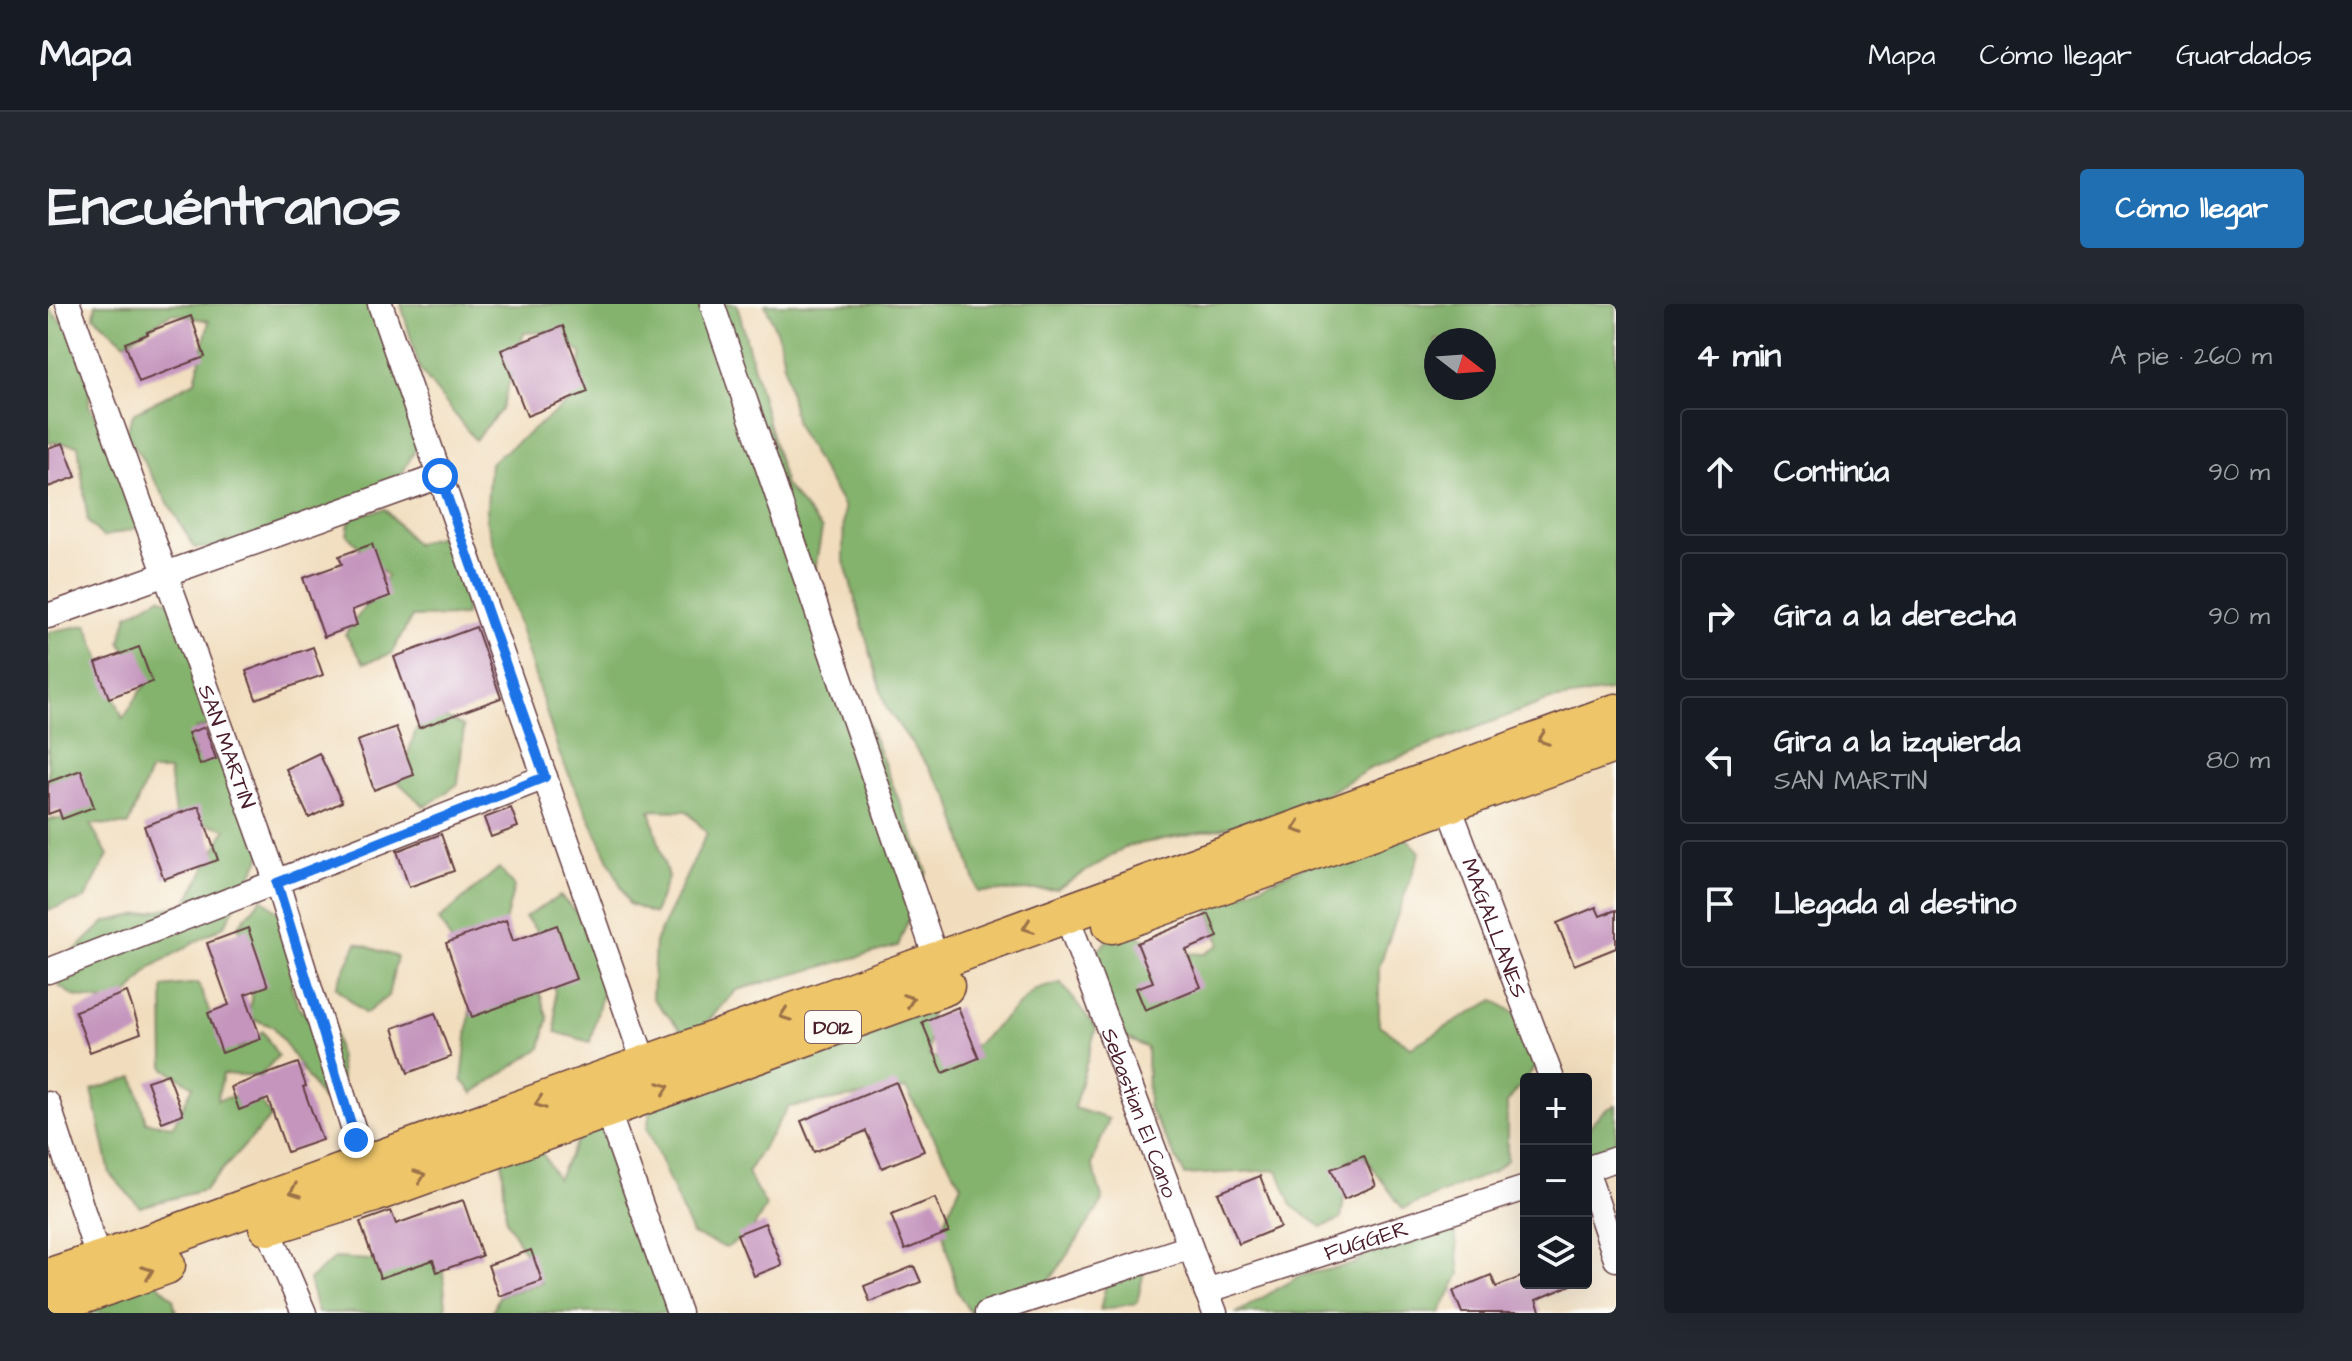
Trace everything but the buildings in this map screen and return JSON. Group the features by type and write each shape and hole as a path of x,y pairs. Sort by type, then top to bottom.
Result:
{"main road":[{"name":"D012","path":"48,1307 104,1274 263,1215 369,1179 607,1109 1070,926 1443,790 1616,713"},
{"name":"D012","path":"1443,790 1616,743"},
{"name":"D012","path":"369,1179 645,1065 937,961 1070,926"},
{"name":"D012","path":"48,1278 104,1274"}],"street":[{"path":"48,309 61,304"},
{"name":"SAN MARTIN","path":"68,304 277,883 369,1179"},
{"path":"380,304 645,1065"},
{"path":"712,304 937,961"},
{"path":"48,616 440,476"},
{"path":"48,971 545,777"},
{"name":"MAGALLANES","path":"1443,790 1550,1073"},
{"name":"Sebastian El Cano","path":"1070,926 1210,1302"},
{"path":"48,1104 104,1274"},
{"path":"607,1109 679,1313"},
{"path":"1592,1167 1616,1159"},
{"path":"1592,1187 1616,1259"},
{"name":"FUGGER","path":"1210,1302 1520,1190"},
{"path":"263,1215 304,1313"},
{"path":"987,1313 1190,1247"}],"green space":[{"path":"96,304 376,304 419,443 394,488 245,547 195,548 126,432 134,413 195,381 209,321 172,313 125,343 94,316"},
{"path":"401,304 737,304 785,485 822,529 815,570 831,630 927,871 898,946 737,990 690,1040 652,998 655,942 707,833 687,811 650,810 668,878 654,914 629,904 559,753 486,520 490,463 571,400 582,354 551,332 524,333 501,410 475,440 420,370"},
{"path":"765,304 1616,304 1616,690 1546,701 1371,768 1290,815 1128,846 1057,889 978,892 950,798 886,707 843,557 844,507 796,425 779,338"},
{"path":"48,309 91,348 89,406 136,477 140,527 103,537 88,522 78,445 48,442"},
{"path":"385,509 415,544 459,530 472,557 465,616 412,617 391,654 364,663 345,634 387,576 347,535 350,517"},
{"path":"160,597 185,610 221,722 196,729 194,757 238,750 268,843 225,925 150,968 120,1004 74,996 59,986 66,959 105,922 186,904 226,829 175,814 169,771 150,771 128,825 90,824 108,855 85,899 48,910 48,819 62,819 83,793 48,784 48,632 87,625 123,719 149,678 120,642 128,615"},
{"path":"442,716 464,727 458,784 425,807 399,783 416,729"},
{"path":"1395,826 1420,852 1379,967 1379,1025 1411,1047 1494,1000 1527,1021 1541,1059 1530,1073 1520,1073 1520,1086 1507,1103 1507,1160 1493,1172 1403,1209 1364,1156 1349,1160 1341,1219 1322,1227 1292,1206 1278,1170 1185,1175 1148,1106 1147,1048 1113,1031 1087,963 1121,926 1169,952 1205,954 1220,944 1209,908"},
{"path":"499,868 514,887 502,934 460,957 439,920"},
{"path":"560,896 601,937 609,965 590,1042 556,1032 553,950 525,917"},
{"path":"262,898 311,942 291,986 301,1011 334,1026 342,1081 323,1101 274,1027 248,1017 257,966 238,926"},
{"path":"357,943 397,957 388,996 365,1014 336,987"},
{"path":"532,969 548,1019 541,1048 473,1093 462,1080 471,1002"},
{"path":"198,983 222,1043 240,1048 263,1031 278,1056 260,1076 223,1074 217,1100 254,1092 271,1117 204,1190 140,1207 110,1174 92,1090 134,1077 146,1122 173,1126 193,1086 164,1068 163,987"},
{"path":"1061,983 1096,1028 1074,1108 1109,1119 1092,1164 1103,1201 1049,1282 999,1313 970,1313 957,1291 942,1227 961,1184 906,1089 788,1107 747,1173 766,1206 751,1232 726,1248 692,1234 647,1129 655,1085 930,1000 929,1056 956,1063 1035,990"},
{"path":"1616,1105 1616,1153 1592,1156 1592,1124"},
{"path":"590,1116 630,1143 634,1223 663,1251 690,1313 492,1313 499,1296 542,1283 506,1220 501,1145 531,1133 557,1179"},
{"path":"1398,1229 1455,1230 1460,1274 1440,1313 1237,1313 1299,1276 1354,1264"},
{"path":"441,1249 446,1307 442,1313 318,1313 309,1280 335,1258 389,1261"},
{"path":"138,1265 173,1298 176,1313 53,1313"},
{"path":"1110,1266 1144,1271 1137,1303 1100,1310"}],"route":[{"path":"356,1140 277,883 545,777 440,476"}]}
